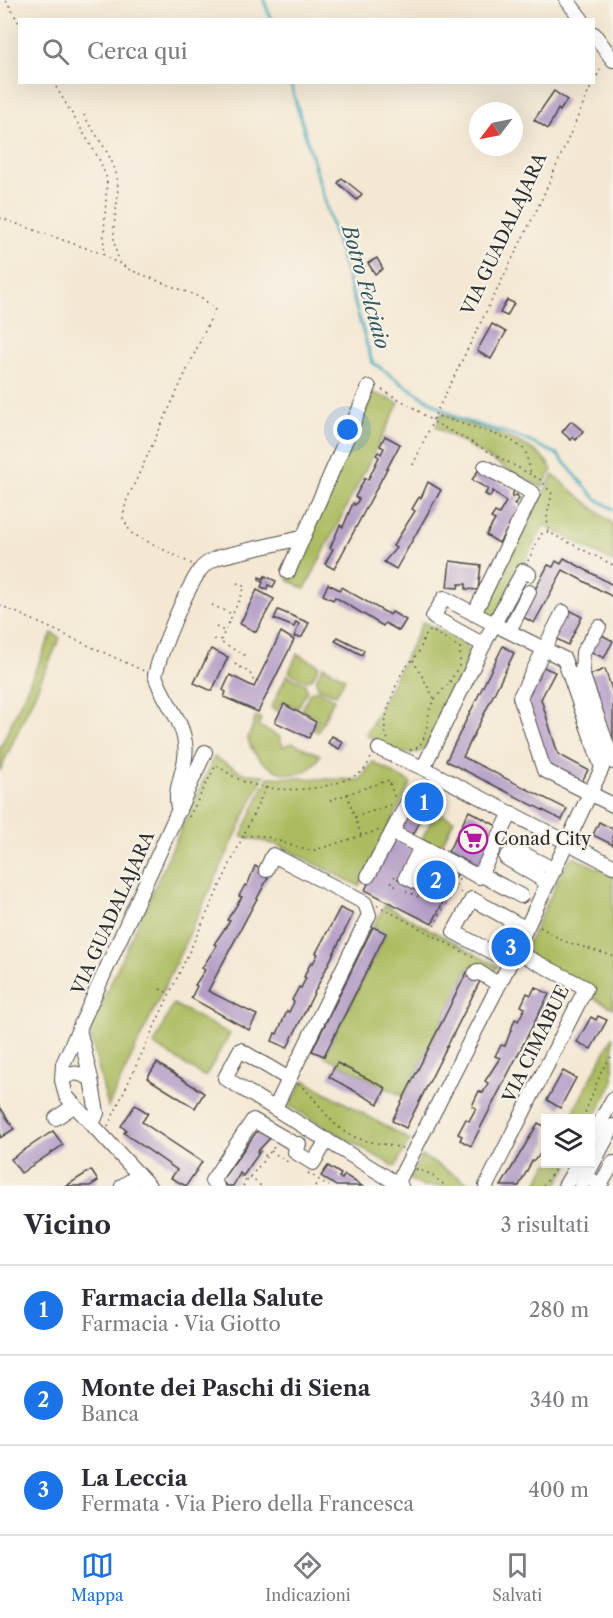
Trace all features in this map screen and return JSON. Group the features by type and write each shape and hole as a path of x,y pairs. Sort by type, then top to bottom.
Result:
{"street":[{"path":"567,0 580,18"},
{"path":"595,35 613,59"},
{"path":"288,572 369,387"},
{"path":"474,614 533,494 485,467"},
{"path":"155,675 200,568 219,557 301,538"},
{"path":"423,768 457,685 484,645 526,570"},
{"path":"509,632 529,592"},
{"path":"295,1082 240,1050 225,1078 240,1095 274,1108 399,1185 498,984 512,963 527,924 568,843 602,768 606,757 576,675 564,659 444,598 433,617 484,645"},
{"path":"563,612 520,697 544,770 613,805"},
{"path":"576,675 583,652 599,627"},
{"name":"VIA GUADALAJARA","path":"155,675 185,742 186,759 175,800 179,811"},
{"path":"388,750 613,866"},
{"name":"VIA GUADALAJARA","path":"62,1080 63,1064 205,752"},
{"path":"368,876 412,794"},
{"path":"392,832 479,877 511,813"},
{"path":"548,883 506,858 514,849 555,870"},
{"path":"266,870 273,855 365,903 369,915 295,1082 274,1108"},
{"path":"480,874 521,896"},
{"path":"512,963 454,932 472,899 527,924"},
{"name":"VIA CIMABUE","path":"486,1186 586,988 512,963"},
{"path":"477,967 477,970 498,984"},
{"path":"79,1029 97,1113 92,1124"},
{"path":"91,1078 75,1072 62,1080 66,1096 92,1124 105,1133 107,1152 148,1186"},
{"path":"595,1133 613,1099"},
{"path":"56,1118 75,1105"},
{"path":"217,1186 212,1181 253,1120 298,1146"},
{"path":"613,1126 609,1142 583,1181 597,1183 609,1181 613,1163"},
{"path":"308,1129 294,1152 313,1163 327,1140"},
{"path":"565,1186 576,1168"},
{"path":"122,1186 138,1176"}],"path":[{"path":"6,0 18,22"},
{"name":"VIA GUADALAJARA","path":"595,80 613,59"},
{"path":"54,84 99,159 107,179 103,254"},
{"name":"VIA GUADALAJARA","path":"432,422 540,201 592,84"},
{"path":"84,115 112,164 117,178 113,238 120,263"},
{"path":"0,218 103,254 107,259 120,263 128,269 202,298 215,309 126,502 123,518 131,533 200,568"},
{"path":"369,387 386,391 432,422 542,480 552,494 547,514 548,532"},
{"path":"413,465 432,422 437,416 509,439 525,450 531,475"},
{"path":"526,570 541,534 548,532 613,565"},
{"path":"220,642 245,587 237,583"},
{"path":"0,605 155,675"},
{"path":"212,605 233,614"},
{"path":"216,627 225,631"},
{"path":"388,750 383,723 402,673 422,649 423,638 431,630 460,648 457,685 438,699 434,699"},
{"path":"214,639 246,656"},
{"path":"179,811 190,818 216,765 240,780 266,787 294,789 332,783 362,773 388,750 415,749 423,741 434,699 413,660"},
{"path":"235,664 250,673 254,682"},
{"path":"330,800 389,780 397,803 355,817"},
{"path":"105,1133 266,787"},
{"path":"346,794 361,836"},
{"path":"243,837 261,835 303,850 315,850 384,828 392,832"},
{"path":"434,926 455,889 459,891"},
{"path":"369,915 378,903 477,967"},
{"path":"527,924 563,941 613,956"},
{"path":"160,989 170,994"},
{"path":"584,1114 602,1070 613,1054"},
{"path":"295,1082 308,1091 328,1117 346,1133 365,1141 417,1148"},
{"path":"243,1186 282,1137"},
{"path":"260,1151 267,1156"},
{"path":"543,1186 556,1168"},
{"path":"415,1169 430,1174 446,1186"},
{"path":"240,1176 247,1181"},
{"path":"250,1177 261,1186"},
{"path":"315,1186 319,1180"}],"green space":[{"path":"373,393 399,403 305,589 288,580"},
{"path":"442,413 519,442 533,450 552,470 542,487 517,475 436,427"},
{"path":"553,475 613,524 613,562 544,525 494,618 481,611"},
{"path":"423,622 466,644 470,659 424,750 416,753 401,752 366,735"},
{"path":"52,633 60,638 0,771 0,748"},
{"path":"297,654 319,665 313,678 306,681 289,672"},
{"path":"323,666 345,678 336,695 318,687 316,680"},
{"path":"287,675 305,684 307,690 298,708 282,701 277,711 271,708"},
{"path":"317,690 334,699 318,732 313,729 318,719 302,710 310,692"},
{"path":"256,716 261,719 258,726 279,736 283,746 293,743 320,755 313,766 303,772 292,774 281,772 260,760 248,739"},
{"path":"214,757 245,774 264,775 108,1107 89,1030"},
{"path":"373,762 411,783 359,886 281,846 241,836 268,777 360,780"},
{"path":"436,811 454,820 440,848 422,839"},
{"path":"573,857 613,875 613,1008 587,995 524,951 567,862"},
{"path":"385,905 497,966 492,976 470,966 404,1097 324,1056 386,934 373,927"},
{"path":"173,1004 230,1034 205,1077 154,1045"},
{"path":"613,1036 613,1083 595,1116 572,1114"},
{"path":"304,1080 410,1140 395,1167 289,1106"},
{"path":"422,1156 474,1186 423,1186 409,1179"},
{"path":"545,1168 567,1168 556,1186 536,1186"}],"building":[{"path":"554,91 567,100 560,111 558,109 548,129 534,120"},
{"path":"342,178 362,194 357,200 338,183"},
{"path":"377,258 383,269 375,274 368,263"},
{"path":"507,300 514,303 507,316 500,313"},
{"path":"492,324 506,332 491,359 477,351"},
{"path":"571,421 583,431 576,440 573,437 571,440 562,432"},
{"path":"385,436 400,444 334,569 325,564 333,549 330,548 340,525 343,527 353,503 355,505 359,499 355,497 365,478 368,480 379,457 376,455 378,452 381,454 384,448 380,446"},
{"path":"479,469 514,490 512,497 517,495 519,499 514,504 520,508 499,543 486,535 495,520 491,518 495,512 499,514 506,502 493,491 490,497 485,494 488,489 472,480"},
{"path":"428,482 441,490 396,569 384,562 396,548 393,546 415,511 412,509 419,497 421,498"},
{"path":"564,558 613,585 613,597 563,570 534,623 521,616 548,565 553,567 556,561 561,564"},
{"path":"450,561 481,565 478,590 466,589 466,584 459,584 458,588 447,587"},
{"path":"265,576 276,581 273,587 268,585 267,589 261,587 263,582 259,580 259,577 263,579"},
{"path":"328,584 340,590 341,587 390,615 392,612 406,620 399,631 385,623 383,626 335,597 333,600 323,595"},
{"path":"257,590 274,599 256,632 240,624"},
{"path":"568,609 582,617 568,645 553,637"},
{"path":"278,610 309,623 302,637 294,637 299,624 296,622 294,627 274,619"},
{"path":"281,632 294,640 258,712 224,697 226,692 223,690 230,675 254,687"},
{"path":"600,634 613,641 604,658 591,652"},
{"path":"338,637 364,650 362,655 335,641"},
{"path":"503,646 514,653 463,757 567,809 562,820 446,761"},
{"path":"211,649 228,657 212,691 194,683"},
{"path":"541,666 555,672 541,699 558,754 588,770 581,783 554,769 546,760 528,704 528,693"},
{"path":"605,669 613,693 613,742 590,675"},
{"path":"284,704 316,722 309,738 275,722"},
{"path":"332,736 343,742 339,749 328,743"},
{"path":"417,790 432,798 413,835 398,827"},
{"name":"Conad City","path":"469,811 499,827 478,868 448,852"},
{"path":"599,822 613,829 613,845 593,835"},
{"path":"391,838 413,849 398,879 421,892 436,861 458,872 432,924 365,890"},
{"path":"255,866 270,874 208,991 257,1015 249,1030 191,998 197,986 195,985 205,970 202,968 217,945 214,944 230,921 227,920 242,897 239,896 245,885 247,886"},
{"path":"340,908 353,914 287,1048 272,1041 275,1033 277,1034 287,1011 289,1012 294,1002 292,1000 299,987 301,988 311,962 313,963 318,954 316,953"},
{"path":"373,927 386,933 324,1056 312,1051"},
{"path":"467,972 481,979 406,1128 392,1121"},
{"path":"535,987 549,994 471,1146 460,1140 462,1136 458,1134 466,1119 469,1121 476,1108 472,1106 479,1091 483,1093 488,1083 485,1081 500,1058 495,1056 501,1045 505,1046 515,1019 518,1021 525,1008 521,1006 527,993 531,995"},
{"path":"598,1016 607,1020 591,1049 577,1042 591,1017 596,1020"},
{"path":"157,1063 204,1093 195,1108 147,1078"},
{"path":"337,1063 386,1088 378,1104 329,1077"},
{"path":"563,1071 576,1078 560,1108 547,1100"},
{"path":"135,1105 148,1113 142,1122 202,1162 186,1186 171,1178 177,1170 124,1133 126,1130 121,1126"},
{"path":"0,1107 14,1129 0,1138"},
{"path":"538,1123 541,1124 541,1152 538,1157 532,1161 519,1186 501,1186"},
{"path":"260,1127 272,1136 257,1152 259,1153 243,1176 240,1173 233,1186 227,1186 221,1181"},
{"path":"53,1131 63,1145 21,1173 11,1159"},
{"path":"328,1166 341,1174 339,1177 342,1179 345,1175 362,1186 336,1186 321,1176"},
{"path":"91,1170 98,1181 90,1186 66,1186"}],"waterway":[{"name":"Botro Felciaio","path":"264,0 270,18"},
{"name":"Botro Felciaio","path":"291,84 372,362 459,419 519,437 557,454 595,498 613,509"}],"place":[{"name":"Farmacia della Salute","path":"424,802"},
{"name":"Conad City","path":"473,839"},
{"name":"Monte dei Paschi di Siena","path":"436,880"},
{"name":"La Leccia","path":"511,947"}]}
